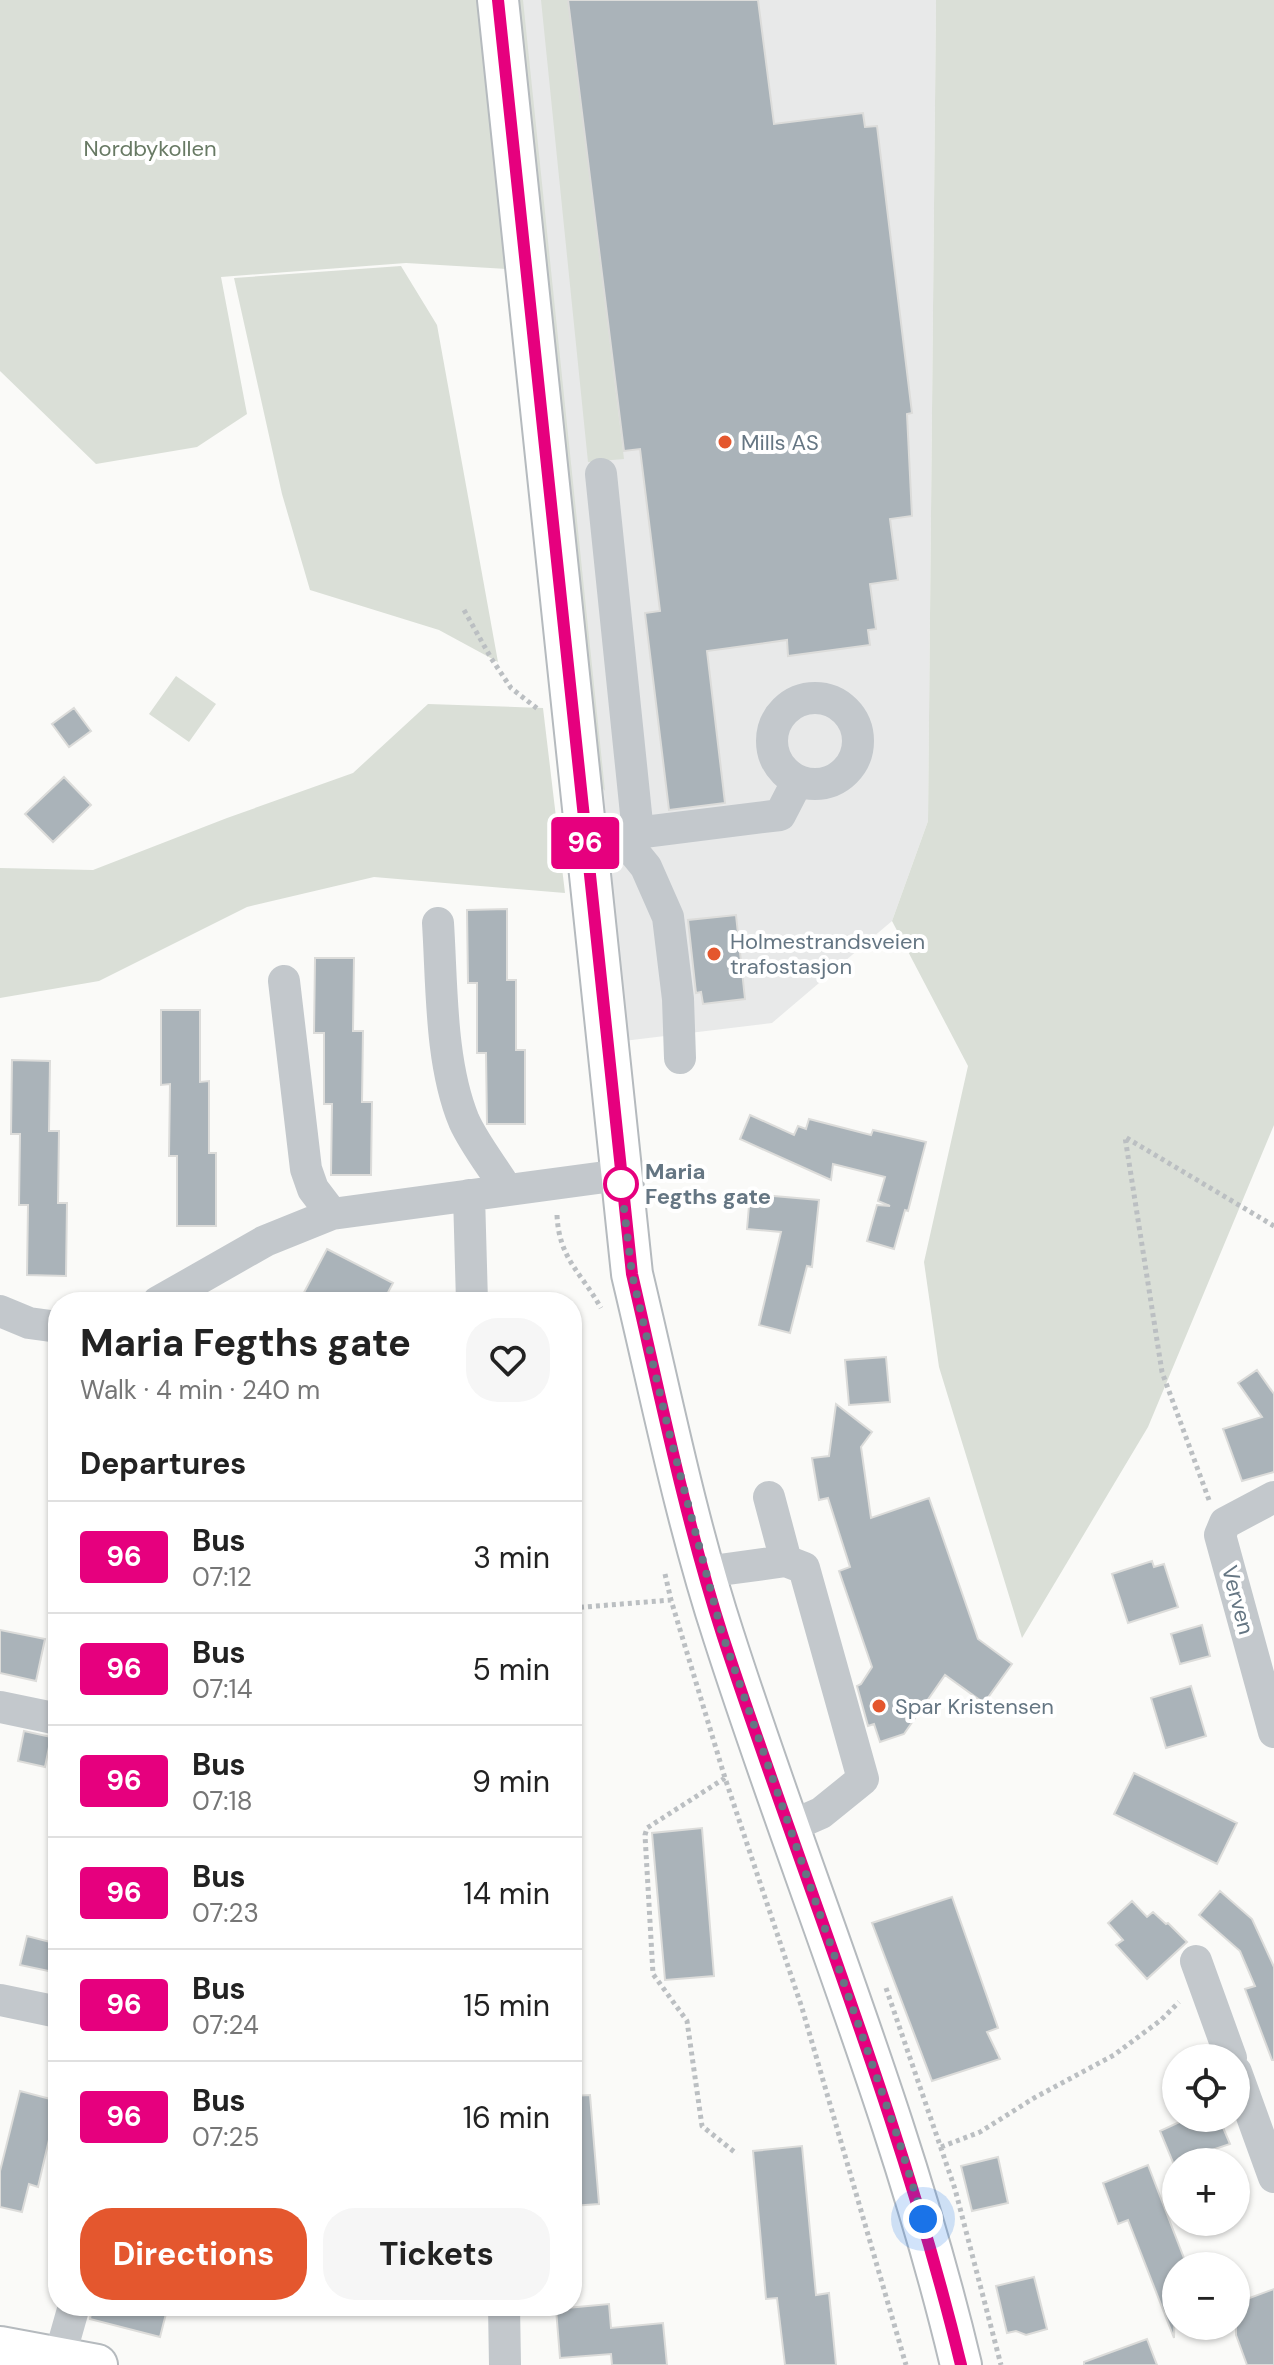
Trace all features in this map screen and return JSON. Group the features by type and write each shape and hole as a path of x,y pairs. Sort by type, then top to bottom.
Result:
{"main road":[{"path":"498,0 572,719 614,836 620,1175 632,1274 669,1432 722,1633 899,2141 961,2365"},
{"path":"0,2347 78,2362"}],"street":[{"path":"601,474 614,836 646,867 668,917 678,999 680,1058"},
{"path":"614,836 780,815 797,782"},
{"path":"438,923 446,1044 456,1096 464,1121 507,1190"},
{"path":"284,981 306,1169 313,1189 332,1214"},
{"path":"176,1292 265,1241 332,1214 620,1175"},
{"path":"469,1195 472,1292"},
{"path":"0,1311 29,1323 48,1326"},
{"path":"769,1497 786,1561"},
{"path":"1225,1523 1274,1497"},
{"name":"Verven","path":"1225,1523 1220,1535 1274,1732"},
{"path":"705,1572 786,1561 804,1568 870,1788 789,1827"},
{"path":"0,1707 48,1717"},
{"path":"1199,1970 1226,2044"},
{"path":"0,2000 48,2010"},
{"path":"1250,2111 1274,2177"},
{"path":"75,2316 78,2362"},
{"path":"504,2316 505,2365"}],"path":[{"path":"464,610 511,688 552,721 572,719"},
{"path":"1225,1523 1209,1501 1162,1372 1125,1137 1274,1226"},
{"path":"555,1183 558,1234 567,1259 601,1306 606,1321"},
{"path":"665,1571 725,1778 802,2008 906,2365"},
{"path":"582,1607 671,1600"},
{"path":"725,1778 647,1828 645,1835 653,1974 687,2021 702,2126 737,2154"},
{"path":"941,2147 980,2132 1034,2098 1114,2055 1161,2020 1199,1970"}],"shaded area":[{"path":"502,0 936,0 928,821 892,921 772,1023 607,1043"}],"green space":[{"name":"Nordbykollen","path":"0,0 478,0 507,269 406,263 221,277 247,414 197,447 96,464 0,371"},
{"path":"513,0 523,0 605,791 594,777"},
{"path":"541,0 568,0 624,459 588,462"},
{"path":"936,0 1274,0 1274,1125 1148,1427 1022,1638 939,1367 924,1262 968,1066 892,921 928,821"},
{"path":"401,266 437,325 498,662 439,630 310,590 282,494 234,278"},
{"path":"176,676 216,704 189,742 149,714"},
{"path":"428,704 543,708 565,893 374,877 247,907 99,981 0,998 0,868 93,870 353,773"}],"building":[{"path":"568,0 758,0 774,124 863,113 865,127 877,126 912,413 907,414 912,516 890,519 898,580 870,584 876,629 868,630 870,645 788,656 787,640 707,651 725,803 669,810 645,613 660,611 640,449 624,451"},
{"path":"74,708 91,731 69,747 52,724"},
{"path":"64,777 91,805 53,842 25,814"},
{"path":"507,909 507,980 516,980 516,1050 525,1050 525,1124 487,1124 486,1053 477,1053 477,983 468,983 467,910"},
{"name":"Holmestrandsveien trafostasjon","path":"736,915 745,999 703,1004 701,992 696,993 688,920"},
{"path":"315,958 354,958 353,1031 363,1031 362,1102 372,1102 371,1175 331,1175 332,1104 324,1104 324,1033 314,1033"},
{"path":"161,1010 200,1010 200,1082 209,1081 209,1153 216,1153 216,1226 177,1226 177,1156 169,1156 170,1084 161,1085"},
{"path":"12,1060 50,1061 49,1131 59,1131 58,1203 67,1203 66,1276 27,1275 28,1205 19,1205 20,1134 11,1134"},
{"path":"750,1115 794,1135 798,1126 806,1129 809,1119 871,1135 873,1130 926,1142 908,1211 905,1210 894,1249 867,1241 877,1205 890,1206 878,1201 885,1177 833,1164 831,1180 740,1139"},
{"path":"750,1194 819,1200 812,1267 807,1266 790,1333 759,1325 781,1232 747,1229"},
{"path":"327,1249 393,1283 388,1292 304,1292"},
{"path":"886,1357 890,1402 849,1405 845,1360"},
{"path":"1257,1370 1274,1394 1274,1472 1242,1481 1223,1429 1262,1417 1238,1383"},
{"path":"836,1404 872,1432 861,1447 871,1518 929,1498 978,1639 1012,1664 984,1703 945,1675 904,1734 880,1742 874,1724 868,1726 857,1686 872,1667 839,1571 850,1567 828,1498 819,1500 812,1458 829,1456"},
{"path":"1152,1561 1154,1567 1164,1564 1178,1607 1128,1623 1112,1574"},
{"path":"1202,1625 1210,1656 1180,1664 1171,1634"},
{"path":"0,1630 45,1639 36,1681 0,1673"},
{"path":"1191,1686 1206,1736 1166,1748 1151,1698"},
{"path":"24,1731 48,1736 45,1767 18,1761"},
{"path":"1134,1773 1237,1823 1217,1864 1114,1814"},
{"path":"702,1828 714,1976 665,1980 652,1833"},
{"path":"1220,1891 1252,1919 1274,1967 1274,2060 1245,1989 1255,1986 1240,1951 1199,1915"},
{"path":"952,1897 998,2028 987,2032 1000,2059 932,2081 872,1923"},
{"path":"1132,1901 1147,1917 1153,1912 1168,1923 1187,1942 1147,1979 1116,1945 1123,1940 1108,1923"},
{"path":"27,1936 48,1941 48,1971 20,1965"},
{"path":"20,2091 48,2098 48,2144 38,2187 29,2184 22,2212 0,2207 0,2171"},
{"path":"582,2095 590,2095 599,2204 582,2205"},
{"path":"1160,2131 1225,2132 1230,2144 1218,2148 1167,2148"},
{"path":"802,2146 816,2295 829,2293 836,2365 785,2365 777,2298 766,2299 753,2151"},
{"path":"998,2157 1008,2203 972,2211 961,2166"},
{"path":"1148,2165 1162,2201 1162,2236 1175,2236 1182,2252 1162,2252 1162,2307 1128,2220 1118,2224 1103,2183"},
{"path":"1034,2277 1047,2329 1026,2335 1016,2331 1007,2333 996,2286"},
{"path":"1274,2289 1274,2365 1247,2365 1238,2340 1250,2340 1250,2298"},
{"path":"609,2304 611,2328 663,2323 667,2365 612,2365 611,2354 560,2358 557,2316 582,2316 582,2307"},
{"path":"90,2316 165,2316 160,2337 90,2319"},
{"path":"1147,2339 1157,2365 1084,2365 1084,2362"}],"bus line":[{"name":"96","path":"498,0 632,1274 689,1512 722,1633 899,2141 961,2365"}],"place":[{"name":"Mills AS","path":"725,442"},
{"name":"Holmestrandsveien trafostasjon","path":"714,954"},
{"name":"Maria Fegths gate","path":"621,1184"},
{"name":"Spar Kristensen","path":"879,1706"}],"route":[{"path":"621,1184 620,1175 632,1274 689,1512 722,1633 899,2141 923,2219"}]}
